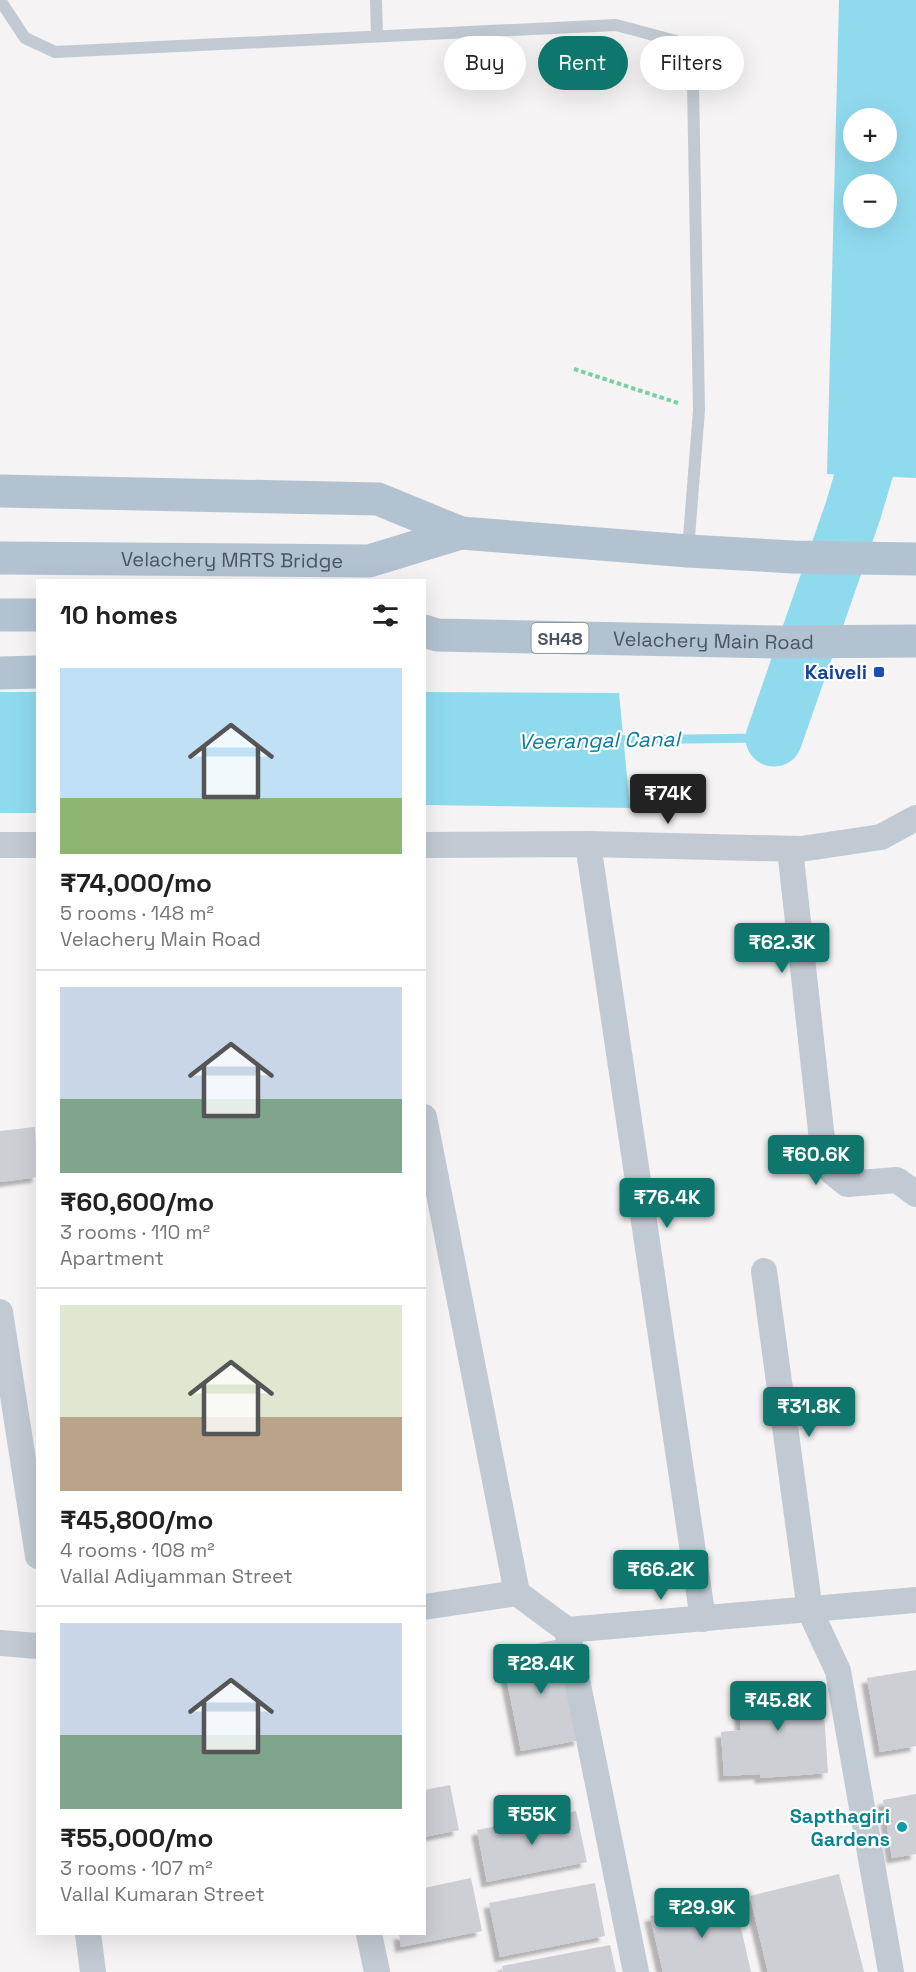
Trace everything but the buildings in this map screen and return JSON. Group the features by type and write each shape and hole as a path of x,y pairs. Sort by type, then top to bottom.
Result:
{"main road":[{"path":"0,491 378,499 461,533 793,557 916,559"},
{"name":"Velachery MRTS Bridge","path":"0,558 369,561 461,533"},
{"path":"0,615 36,615"},
{"name":"Velachery Main Road","path":"429,636 780,642 916,641"},
{"path":"0,673 36,672"}],"street":[{"path":"426,845 588,844 790,849 881,837 916,818"},
{"path":"0,845 36,844"},
{"path":"588,844 703,1619"},
{"path":"790,849 824,1158 832,1172 848,1184 897,1180 916,1194"},
{"path":"426,1127 517,1593 567,1630 810,1611 916,1600"},
{"path":"764,1271 810,1611 838,1671 891,1972"},
{"path":"0,1312 36,1543"},
{"path":"426,1607 517,1593"},
{"path":"567,1630 636,1972"},
{"path":"0,1643 36,1646"},
{"path":"88,1935 93,1972"},
{"path":"369,1935 376,1972"}],"lane":[{"path":"0,0 25,38 55,51 616,25 676,41 693,86 699,410 688,551"},
{"path":"376,0 377,35"}],"path":[{"path":"574,369 699,410"}],"water":[{"path":"839,0 916,0 916,478 827,474"},
{"path":"0,692 36,692 36,813 0,813"},
{"path":"426,692 619,693 630,808 426,805"}],"waterway":[{"path":"774,738 853,511 916,298"},
{"name":"Veerangal Canal","path":"613,740 774,738"}],"place":[{"name":"Kaiveli","path":"879,672"},
{"name":"Sapthagiri Gardens","path":"902,1827"}]}
